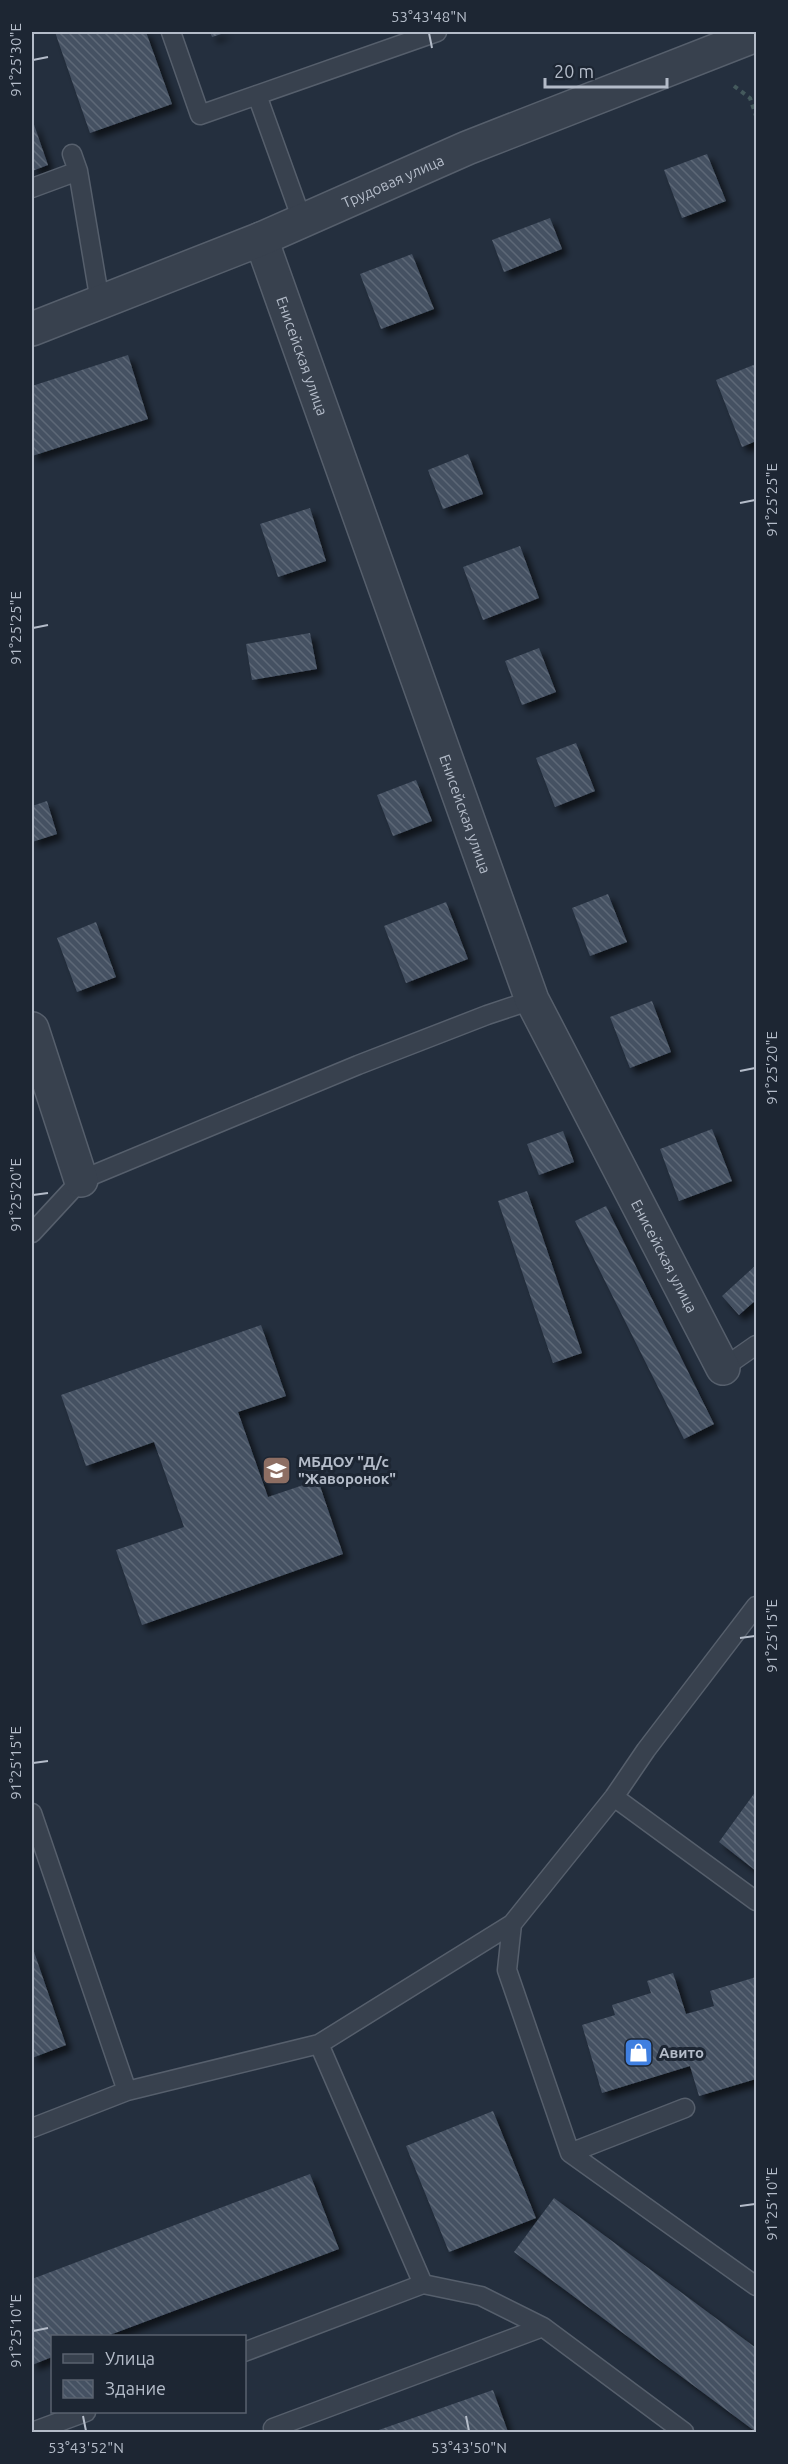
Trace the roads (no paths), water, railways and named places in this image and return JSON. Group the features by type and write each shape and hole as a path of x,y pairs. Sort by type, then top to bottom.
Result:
{"street":[{"name":"Трудовая улица","path":"32,329 261,239 467,148 756,35"},
{"name":"Енисейская улица","path":"261,239 532,1000 723,1368"},
{"path":"32,1029 81,1180"}],"lane":[{"path":"171,32 200,115 437,32"},
{"path":"257,95 302,220"},
{"path":"72,153 78,171 100,302"},
{"path":"32,188 78,171"},
{"path":"32,1233 81,1180 358,1065 532,1000"},
{"path":"723,1368 756,1345"},
{"path":"32,2128 128,2091 319,2044 512,1924 614,1797 646,1750 756,1606"},
{"path":"614,1797 756,1901"},
{"path":"32,1813 128,2091"},
{"path":"512,1924 507,1970 570,2153 753,2278"},
{"path":"319,2044 423,2284"},
{"path":"570,2153 685,2108"},
{"path":"246,2351 423,2284 481,2295 543,2327 684,2433"},
{"path":"273,2428 543,2327"},
{"path":"32,2432 83,2413"}],"place":[{"name":"МБДОУ \"Д/с \"Жаворонок\"","path":"277,1470"},
{"name":"Авито","path":"638,2052"}]}
